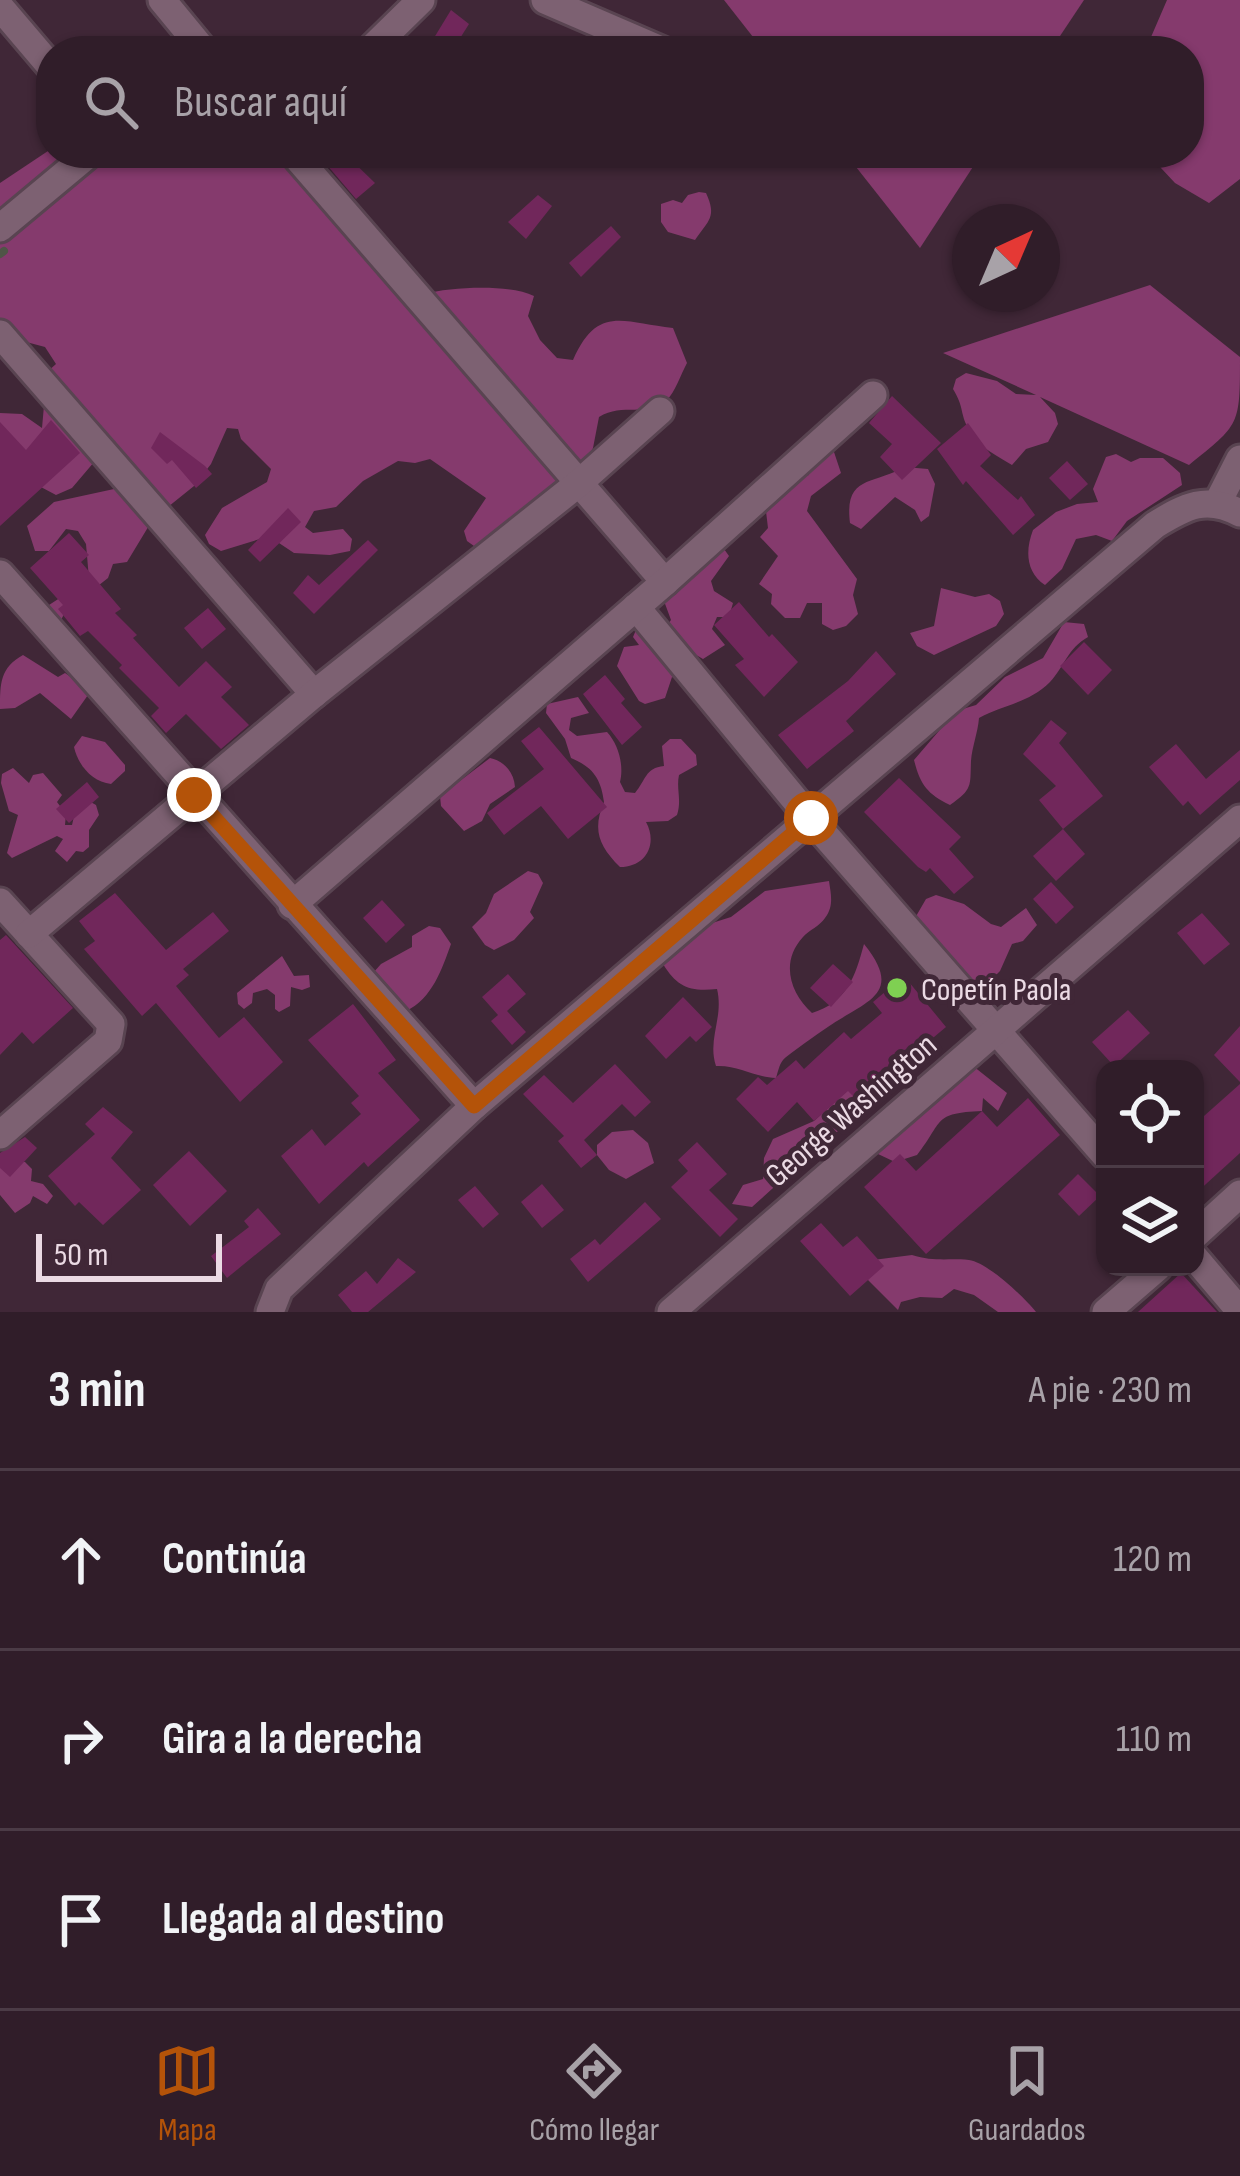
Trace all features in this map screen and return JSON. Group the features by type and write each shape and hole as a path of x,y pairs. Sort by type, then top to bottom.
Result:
{"street":[{"path":"162,0 192,36"},
{"path":"384,36 421,0"},
{"path":"545,0 628,36"},
{"path":"0,8 36,50"},
{"path":"0,228 72,168"},
{"path":"305,168 665,582"},
{"path":"0,334 314,694"},
{"path":"292,905 637,607 873,395"},
{"path":"29,934 660,411"},
{"path":"270,1312 279,1289 474,1106 1155,525 1186,505 1229,507 1240,459"},
{"path":"0,574 474,1106"},
{"path":"637,607 811,818 1096,1145"},
{"name":"George Washington","path":"671,1312 1240,819"},
{"path":"0,902 111,1024 112,1033 108,1042 0,1135"},
{"path":"1204,1226 1240,1194"},
{"path":"1204,1269 1240,1311"},
{"path":"1106,1312 1148,1276"}],"shaded area":[{"path":"724,0 1084,0 1060,36 752,36"},
{"path":"1167,0 1240,0 1240,179 1209,203 1175,183 1161,168 1204,168 1204,36 1151,36"},
{"path":"36,159 36,168 322,168 424,294 480,288 534,296 528,316 540,340 557,358 573,360 582,342 602,324 626,321 673,328 687,363 673,392 659,405 599,417 582,472 481,551 467,541 464,531 486,498 430,459 398,461 363,481 336,507 314,511 305,527 313,533 343,529 352,539 350,551 294,553 263,538 221,551 205,535 222,508 267,482 271,469 241,439 238,429 227,428 211,464 194,486 153,519 127,562 113,564 108,578 65,612 58,626 46,612 49,605 89,579 86,544 78,531 66,529 49,551 35,551 27,526 54,502 114,489 120,474 120,449 106,448 72,488 56,495 39,486 0,448 0,413 22,414 42,428 47,372 56,364 45,347 0,335 0,183"},
{"path":"857,168 972,168 920,248"},
{"path":"699,192 706,193 711,213 695,240 668,232 661,222 661,204 682,203"},
{"path":"1150,285 1240,357 1237,411 1218,441 1189,465 1040,397 1055,413 1058,424 1048,442 1026,449 1012,465 975,439 953,389 956,379 966,373 997,381 1016,394 1036,395 943,353"},
{"path":"827,447 833,449 841,473 811,496 807,511 857,579 853,595 858,614 846,626 833,630 822,624 822,603 807,603 800,618 785,618 771,604 772,594 759,584 778,556 760,537 768,528 765,503 809,475 808,466"},
{"path":"1116,454 1131,462 1163,458 1180,473 1182,485 1127,521 1112,541 1096,535 1076,539 1062,569 1045,585 1029,560 1033,530 1056,512 1098,502 1093,489 1106,457"},
{"path":"905,467 928,469 935,484 929,516 921,522 915,510 895,497 861,529 850,523 856,489"},
{"path":"719,542 729,556 711,581 714,591 733,603 729,617 717,617 712,629 725,645 703,659 691,652 686,677 672,677 665,698 645,704 617,666 624,647 639,645 633,637 639,623 666,627 671,620 664,601 667,590"},
{"path":"941,588 975,597 989,594 1000,601 1004,614 996,626 934,655 917,646 910,633 934,626"},
{"path":"1064,622 1084,624 1088,637 1042,689 979,718 966,791 950,805 936,797 922,782 914,760 956,711 976,705 1005,677 1043,658"},
{"path":"23,655 58,677 65,673 81,684 88,695 71,719 40,693 15,708 0,709 3,677"},
{"path":"578,697 589,713 571,718 569,730 577,736 607,732 620,756 625,792 635,793 649,772 664,766 662,746 670,739 681,739 696,755 697,765 679,775 677,815 668,821 646,822 650,846 643,859 629,866 620,867 600,837 598,821 604,802 598,780 571,758 565,739 546,713 547,704"},
{"path":"82,736 105,742 125,765 111,784 92,776 79,760 74,747"},
{"path":"490,758 507,768 515,787 490,804 482,821 464,831 441,806 440,796"},
{"path":"13,768 29,783 33,775 43,773 62,795 57,802 66,814 65,825 72,825 76,808 87,800 96,805 99,815 89,830 89,847 76,851 67,862 55,851 63,839 57,836 12,858 7,853 18,815 9,811 1,783 2,774"},
{"path":"528,871 538,874 543,883 530,912 534,918 514,940 494,950 472,927 486,913 494,894"},
{"path":"829,881 828,914 803,937 792,957 793,987 812,1013 834,1002 848,987 864,944 880,972 878,992 786,1057 776,1078 716,1066 717,989 685,986 663,964 690,930 731,917 765,891"},
{"path":"936,895 964,904 1001,927 1026,908 1037,925 1023,941 1012,944 1000,971 986,985 975,983 940,956 941,946 915,918 926,899"},
{"path":"429,926 440,928 451,944 429,991 406,1011 373,973 412,947 412,936"},
{"path":"282,956 294,976 309,975 310,987 291,987 290,1006 279,1012 275,995 267,989 253,993 252,1003 244,1009 237,993"},
{"path":"973,1066 1007,1093 998,1111 983,1098 982,1111 941,1121 917,1155 895,1162 878,1154 884,1135"},
{"path":"868,1084 880,1101 866,1116 809,1147 752,1207 732,1204 743,1185 763,1179 764,1158 773,1139 814,1121 849,1089"},
{"path":"633,1130 648,1143 654,1163 626,1179 609,1170 597,1155 597,1145 612,1132"},
{"path":"0,1159 25,1162 32,1169 31,1181 43,1184 53,1196 47,1204 33,1196 15,1213 0,1195"},
{"path":"912,1255 977,1262 1005,1281 1036,1312 998,1312 974,1295 954,1289 942,1298 901,1302 898,1310 867,1279 873,1260"}],"building":[{"path":"451,10 469,24 461,36 435,36"},
{"path":"330,168 360,168 375,183 356,199"},
{"path":"538,195 552,206 526,239 508,222"},
{"path":"611,226 621,237 581,277 569,263"},
{"path":"892,396 941,443 902,480 880,457 892,444 869,423"},
{"path":"51,420 80,453 0,526 0,422 26,450"},
{"path":"968,423 991,455 980,466 1018,500 1021,496 1035,515 1013,535 966,481 963,485 937,449"},
{"path":"160,432 212,474 196,488 172,460 167,464 151,448"},
{"path":"1067,461 1088,484 1070,500 1049,478"},
{"path":"288,508 301,522 260,562 248,550"},
{"path":"69,533 89,555 81,562 121,609 115,613 179,687 206,661 232,687 221,697 249,725 221,749 186,714 166,733 151,716 159,708 119,668 122,665 88,631 80,636 58,609 63,605 30,568"},
{"path":"368,540 378,550 314,614 293,593 308,575 319,585"},
{"path":"739,602 798,662 764,697 735,665 744,659 714,625"},
{"path":"208,608 226,629 202,649 184,628"},
{"path":"1084,642 1112,670 1088,695 1060,666"},
{"path":"876,651 896,674 846,721 854,731 807,769 778,735 848,681"},
{"path":"605,675 642,727 622,745 583,694"},
{"path":"1051,720 1067,733 1059,743 1103,796 1063,829 1039,800 1056,786 1023,754"},
{"path":"539,727 607,807 568,839 541,806 504,835 487,813 544,769 521,741"},
{"path":"1176,744 1206,779 1240,750 1240,780 1200,815 1188,801 1183,806 1149,767"},
{"path":"899,778 961,837 949,849 974,877 954,894 930,868 926,872 918,867 864,812"},
{"path":"87,782 99,797 69,823 56,809"},
{"path":"1063,829 1085,854 1056,881 1033,856"},
{"path":"1051,882 1074,907 1056,924 1033,899"},
{"path":"115,893 166,950 213,912 229,931 183,969 189,975 176,986 219,1038 244,1017 283,1062 240,1102 156,1003 142,1016 84,949 95,941 79,921"},
{"path":"382,900 405,925 386,943 363,918"},
{"path":"1202,913 1230,944 1204,965 1177,933"},
{"path":"6,935 73,1008 33,1044 22,1032 0,1055 0,940"},
{"path":"833,964 853,982 831,1007 810,988"},
{"path":"508,974 526,994 507,1011 526,1032 512,1045 491,1021 498,1015 482,997"},
{"path":"904,976 946,1027 903,1063 899,1058 855,1098 848,1091 814,1121 797,1102 768,1132 736,1099 758,1077 767,1085 796,1060 804,1069 844,1032 851,1039 882,1013 873,1002"},
{"path":"683,997 712,1027 696,1042 690,1036 666,1059 645,1036"},
{"path":"353,1004 396,1060 378,1073 420,1120 319,1204 281,1156 312,1129 325,1146 361,1114 351,1103 359,1096 308,1040"},
{"path":"1128,1010 1150,1033 1121,1060 1108,1060 1092,1042"},
{"path":"1240,1026 1240,1082 1214,1055"},
{"path":"615,1064 651,1102 635,1117 622,1104 584,1140 597,1155 581,1168 558,1141 564,1136 523,1094 544,1075 573,1103"},
{"path":"1240,1084 1240,1153 1204,1186 1204,1168 1204,1116"},
{"path":"1028,1098 1060,1135 926,1254 864,1187 900,1154 916,1171 982,1111 997,1127"},
{"path":"103,1107 133,1132 111,1158 141,1190 103,1225 79,1202 75,1206 48,1176 95,1134 85,1124"},
{"path":"25,1137 37,1148 10,1177 0,1168 0,1153"},
{"path":"697,1142 727,1174 709,1190 738,1219 720,1237 671,1187 688,1171 678,1160"},
{"path":"189,1151 227,1191 190,1226 153,1185"},
{"path":"1078,1174 1096,1192 1096,1200 1079,1216 1058,1194"},
{"path":"542,1184 564,1210 542,1228 521,1202"},
{"path":"475,1186 499,1214 483,1228 458,1200"},
{"path":"645,1202 661,1219 588,1282 570,1259 595,1239 600,1245"},
{"path":"258,1208 281,1234 227,1278 211,1256 249,1227 244,1221"},
{"path":"821,1223 843,1247 857,1236 884,1266 850,1296 800,1241"},
{"path":"398,1258 416,1272 368,1312 352,1312 338,1295 366,1271 377,1284"},
{"path":"1178,1276 1184,1276 1217,1312 1138,1312"}],"waterway":[{"path":"0,254 4,251"}],"place":[{"name":"Copetín Paola","path":"897,988"}],"route":[{"path":"194,795 474,1106 811,818"}]}
